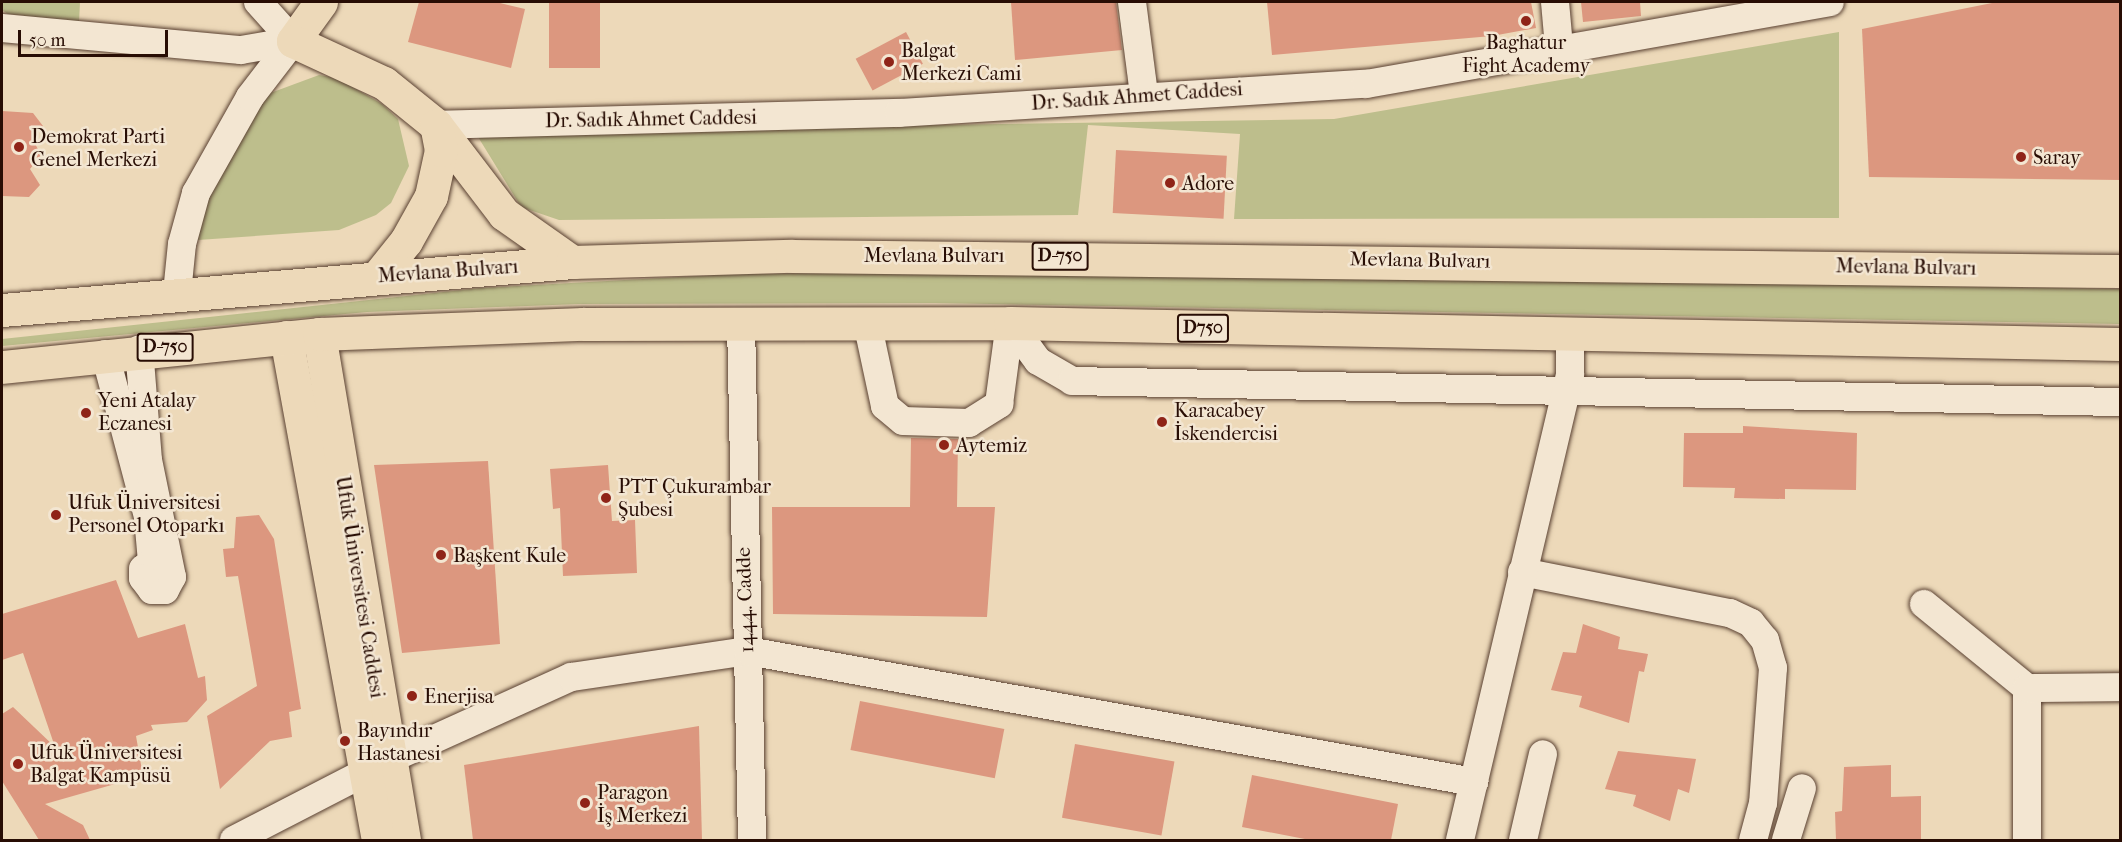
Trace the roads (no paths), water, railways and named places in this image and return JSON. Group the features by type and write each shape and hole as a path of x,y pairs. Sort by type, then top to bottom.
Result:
{"main road":[{"path":"321,2 293,41 384,83 436,125 504,214 572,262"},
{"path":"377,277 406,241 431,196 441,150 436,125"},
{"name":"Mevlana Bulvarı","path":"2,310 177,293 572,262 984,255 2121,271"},
{"name":"D750","path":"286,337 319,334 741,322 867,322 2121,344"},
{"name":"Ufuk Üniversitesi Caddesi","path":"319,334 376,766 378,840"},
{"name":"Ufuk Üniversitesi Caddesi","path":"286,337 376,766 404,840"},
{"name":"D-750","path":"2,367 140,349 286,337"},
{"path":"2,383 44,362"}],"street":[{"path":"258,2 293,41"},
{"path":"1132,2 1144,94"},
{"path":"1555,2 1559,46"},
{"name":"Dr. Sadık Ahmet Caddesi","path":"436,125 899,113 1144,94 1366,84 1559,46 1830,2"},
{"path":"2,28 241,50 293,41"},
{"path":"177,293 182,244 196,193 250,97 293,41"},
{"name":"1444. Cadde","path":"741,322 752,840"},
{"path":"867,322 885,406 903,421 969,423 999,404 1010,323"},
{"path":"1010,323 1038,361 1072,381 2121,402"},
{"path":"1460,840 1566,391 1570,336"},
{"path":"105,354 148,517 152,562 143,569 143,578 152,590 165,590 172,577 148,460 140,349"},
{"path":"1522,572 1730,613 1751,623 1765,640 1773,668 1763,803 1753,840"},
{"path":"1924,604 2027,688 2121,687"},
{"path":"234,840 376,766 571,677 748,651 1474,782"},
{"path":"2027,688 2027,840"},
{"path":"1522,840 1543,754"},
{"path":"1786,840 1802,788"}],"place":[{"name":"Baghatur Fight Academy","path":"1526,21"},
{"name":"Balgat Merkezi Cami","path":"889,62"},
{"name":"Demokrat Parti Genel Merkezi","path":"19,147"},
{"name":"Saray","path":"2021,157"},
{"name":"Adore","path":"1170,183"},
{"name":"Yeni Atalay Eczanesi","path":"86,413"},
{"name":"Karacabey İskendercisi","path":"1162,422"},
{"name":"Aytemiz","path":"944,445"},
{"name":"PTT Çukurambar Şubesi","path":"606,498"},
{"name":"Ufuk Üniversitesi Personel Otoparkı","path":"56,515"},
{"name":"Başkent Kule","path":"441,555"},
{"name":"Enerjisa","path":"412,696"},
{"name":"Bayındır Hastanesi","path":"345,741"},
{"name":"Ufuk Üniversitesi Balgat Kampüsü","path":"18,764"},
{"name":"Paragon İş Merkezi","path":"585,803"}]}
